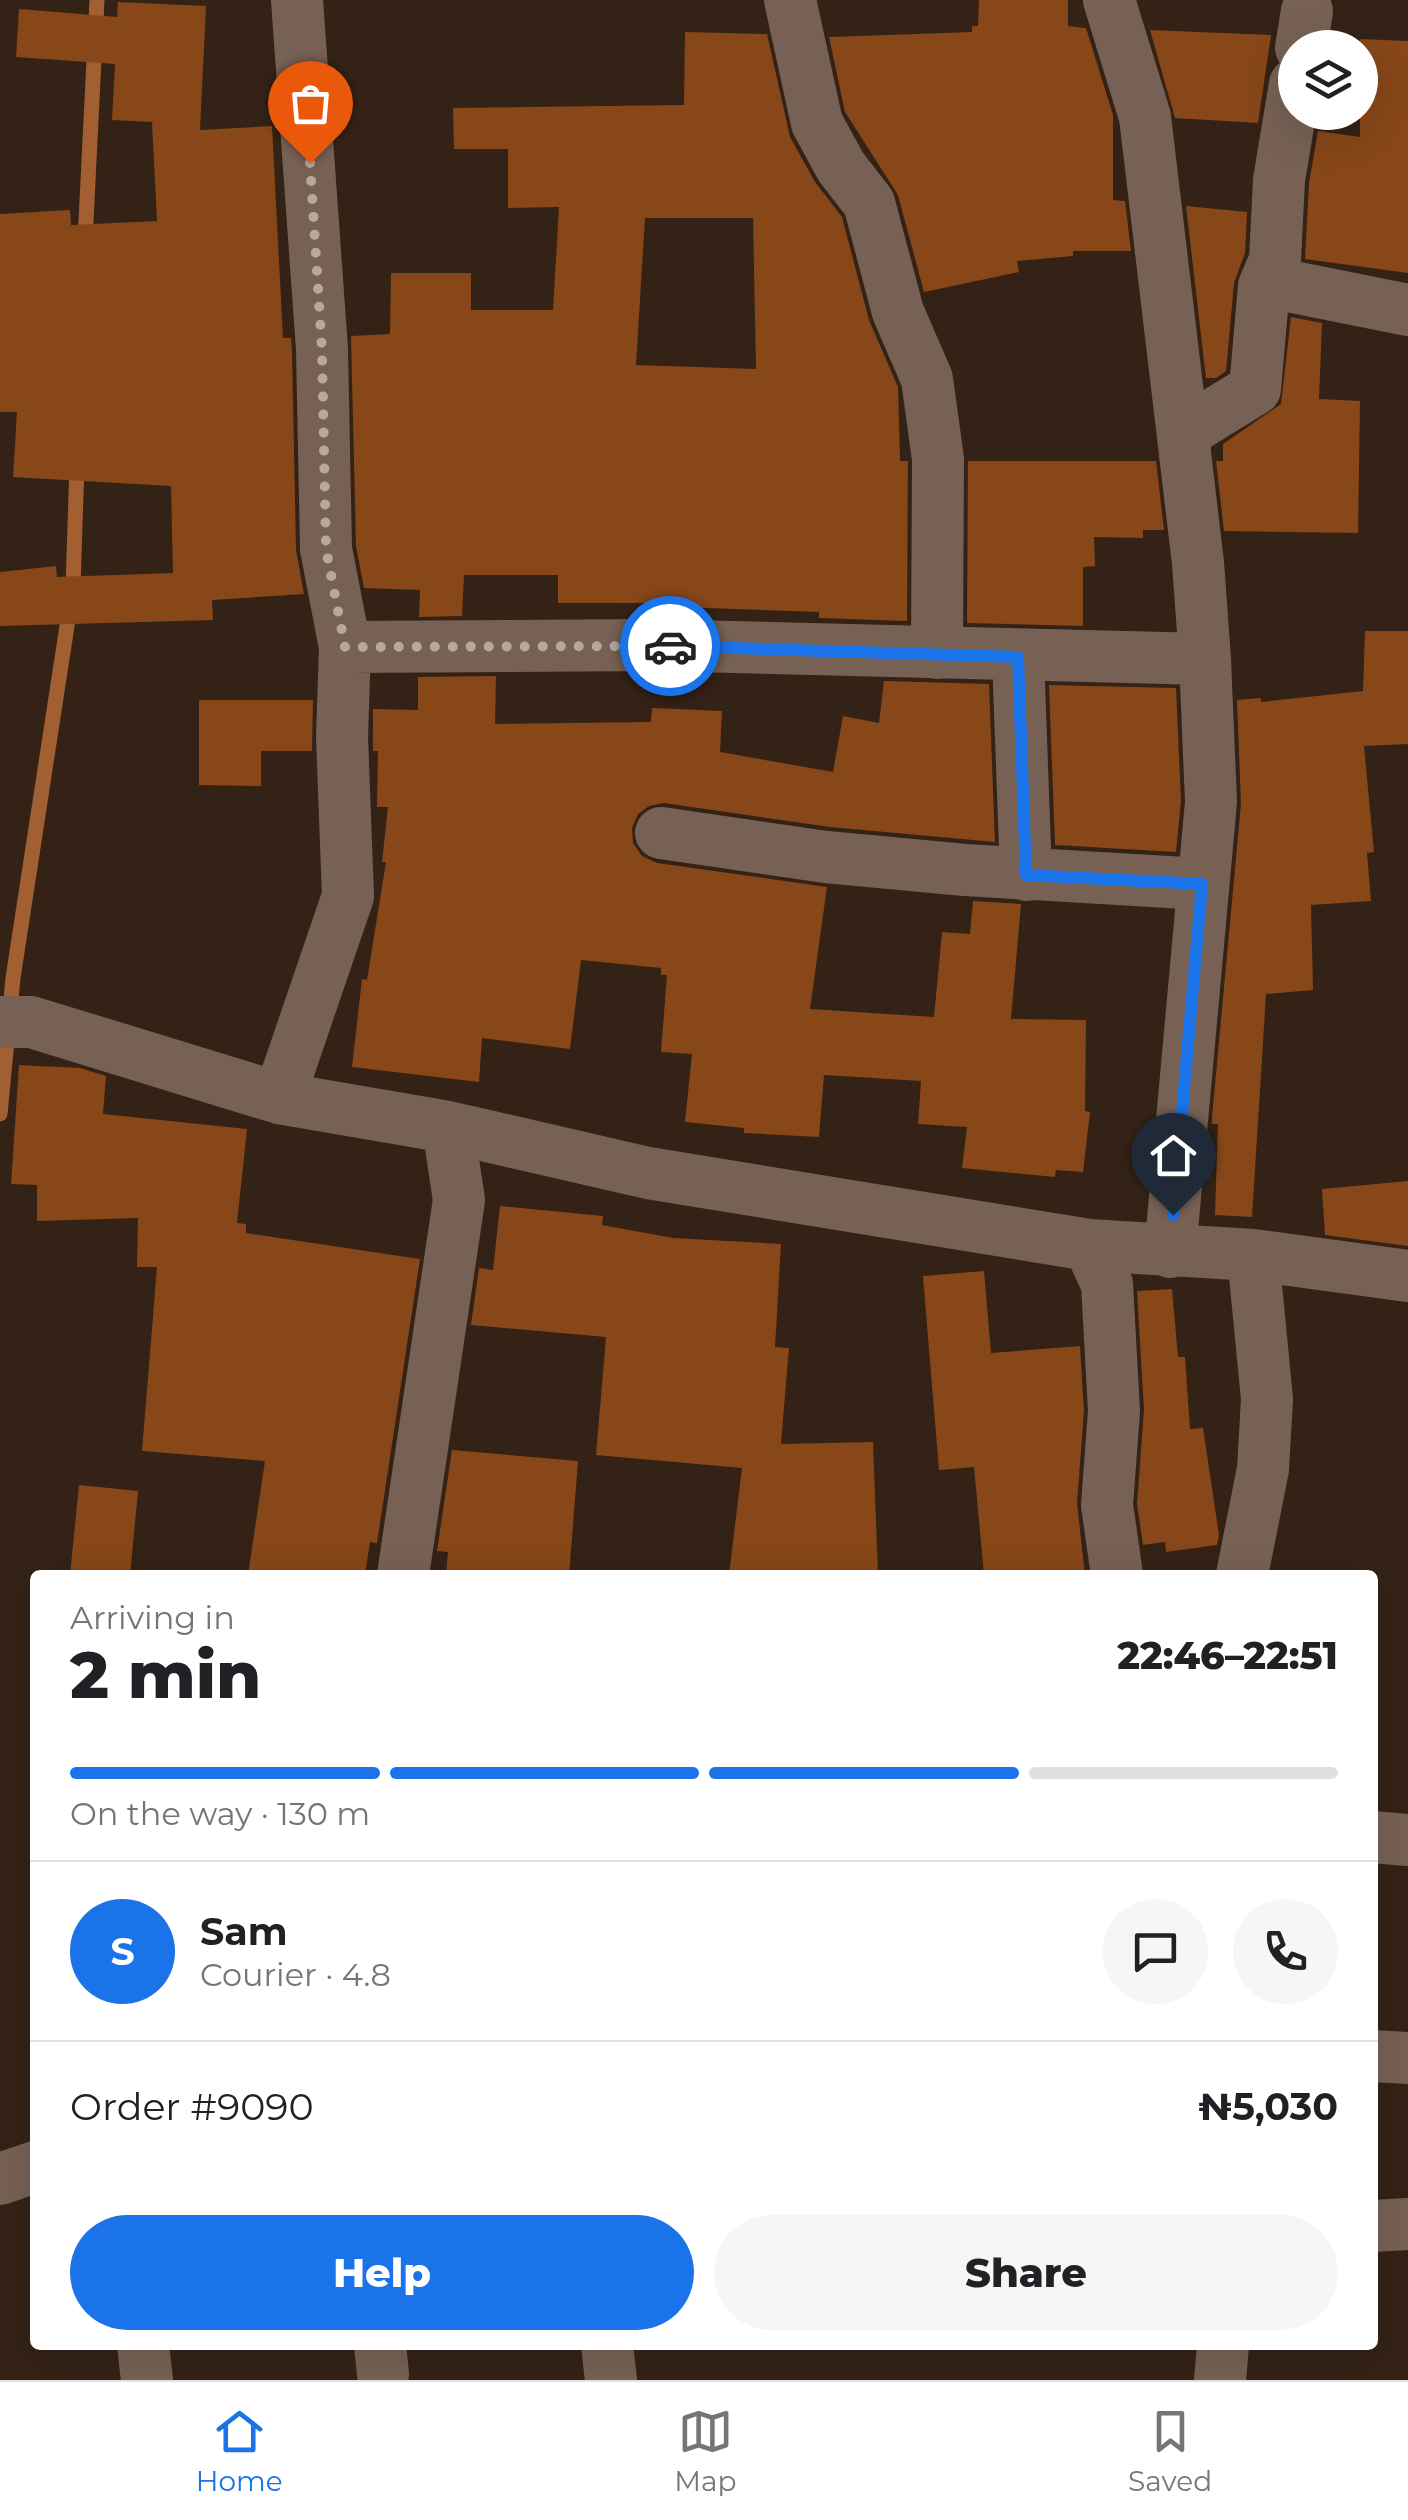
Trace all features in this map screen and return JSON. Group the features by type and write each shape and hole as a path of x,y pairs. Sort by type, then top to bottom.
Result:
{"street":[{"path":"279,1098 348,896 345,647 326,549 322,350 298,0"},
{"path":"790,0 817,123 841,167 869,203 898,312 927,378 938,459 937,653"},
{"path":"1109,0 1145,117 1204,659 1210,802 1170,1252"},
{"path":"1184,456 1186,432 1255,389 1264,286 1274,260 1279,180 1287,130"},
{"path":"1264,286 1288,286 1408,310"},
{"path":"345,647 651,645 1204,659"},
{"path":"1018,657 1026,875"},
{"path":"660,833 826,856 1026,875 1202,884"},
{"path":"16,1022 279,1098 448,1127 648,1173 1089,1245 1253,1255 1408,1276"},
{"path":"404,1570 459,1200 448,1127"},
{"path":"1089,1245 1107,1284 1114,1411 1107,1505 1116,1570"},
{"path":"1243,1570 1263,1469 1267,1399 1253,1255"},
{"path":"1378,1838 1408,1840"},
{"path":"1378,2056 1408,2058"},
{"path":"0,2179 30,2169"},
{"path":"1378,2226 1408,2224"},
{"path":"143,2350 147,2380"},
{"path":"608,2350 612,2380"},
{"path":"1220,2380 1223,2350"}],"building":[{"path":"979,0 1068,0 1068,26 1086,28 1113,115 1113,200 1125,201 1131,251 1073,251 1073,256 1017,261 1019,272 924,292 898,195 845,112 829,37 972,32 972,26 978,26"},
{"path":"118,2 206,6 200,130 272,126 283,338 291,338 292,350 296,550 304,594 212,600 213,620 0,626 0,572 56,566 57,577 173,573 171,486 13,477 17,412 0,412 0,214 70,210 71,225 157,221 152,122 112,120 115,64 16,57 19,9 117,17"},
{"path":"1150,30 1271,35 1258,123 1175,118"},
{"path":"685,32 767,34 790,137 815,182 842,217 869,320 898,387 900,461 908,461 907,621 819,618 819,612 680,607 681,603 558,603 558,575 464,575 462,616 419,617 420,590 364,588 356,546 351,336 390,334 391,273 471,273 471,310 553,310 559,207 508,208 508,149 454,149 453,108 684,105","holes":["645,218 753,218 756,369 636,365"]},
{"path":"1378,40 1408,41 1408,273 1305,259 1309,183 1318,131 1360,137 1360,130 1378,130"},
{"path":"1186,206 1247,212 1245,253 1234,283 1226,371 1216,378 1206,378"},
{"path":"1291,317 1322,323 1319,399 1360,401 1358,533 1224,531 1216,461 1223,461 1223,444 1281,404"},
{"path":"968,461 1156,461 1164,530 1143,530 1143,538 1094,537 1095,566 1083,567 1083,626 967,623"},
{"path":"1365,631 1408,631 1408,744 1364,746 1374,852 1367,853 1371,901 1311,905 1313,990 1266,994 1252,1217 1215,1215 1218,1124 1212,1124 1212,1117 1241,804 1237,700 1261,698 1261,702 1363,691"},
{"path":"496,676 495,724 651,722 652,708 722,711 720,752 833,772 843,716 879,723 884,681 989,684 995,842 830,827 664,803 649,806 638,814 632,828 633,843 642,856 657,863 827,887 810,1009 934,1017 942,932 970,934 973,901 1021,904 1011,1019 1086,1020 1085,1111 1090,1112 1083,1172 1056,1170 1055,1177 962,1168 967,1127 918,1124 921,1081 824,1075 819,1137 744,1133 744,1128 685,1122 692,1054 661,1052 667,975 661,975 661,968 581,960 570,1049 482,1038 479,1082 352,1067 362,979 367,980 386,862 382,862 388,807 377,807 378,751 373,751 373,709 418,710 418,677"},
{"path":"1049,685 1176,688 1181,801 1176,852 1055,845"},
{"path":"199,700 313,700 312,751 261,751 261,786 199,785"},
{"path":"19,1065 80,1068 106,1076 103,1114 247,1129 237,1223 246,1224 246,1233 420,1259 377,1543 370,1542 366,1570 249,1570 265,1461 142,1451 157,1267 137,1267 138,1218 37,1221 37,1185 11,1184"},
{"path":"1408,1181 1408,1246 1325,1235 1322,1189"},
{"path":"500,1206 603,1216 602,1225 673,1238 781,1244 775,1347 789,1348 781,1444 873,1442 878,1570 730,1570 742,1468 596,1455 606,1337 471,1325 479,1268 493,1270"},
{"path":"984,1271 991,1353 1080,1346 1084,1411 1077,1503 1084,1570 984,1570 974,1467 939,1470 923,1276"},
{"path":"1172,1289 1178,1357 1185,1357 1190,1429 1203,1428 1219,1535 1217,1545 1166,1552 1165,1542 1143,1545 1137,1504 1144,1410 1137,1291"},
{"path":"452,1450 578,1461 569,1570 446,1570 448,1552 437,1551"},
{"path":"79,1485 138,1491 130,1570 70,1570"}],"waterway":[{"path":"85,241 97,0"},
{"path":"0,1114 13,978 73,587 77,464"}],"way so far":[{"path":"310,163 322,350 326,549 345,647 670,646"}],"route":[{"path":"670,646 1018,657 1026,875 1202,884 1173,1215"}]}
